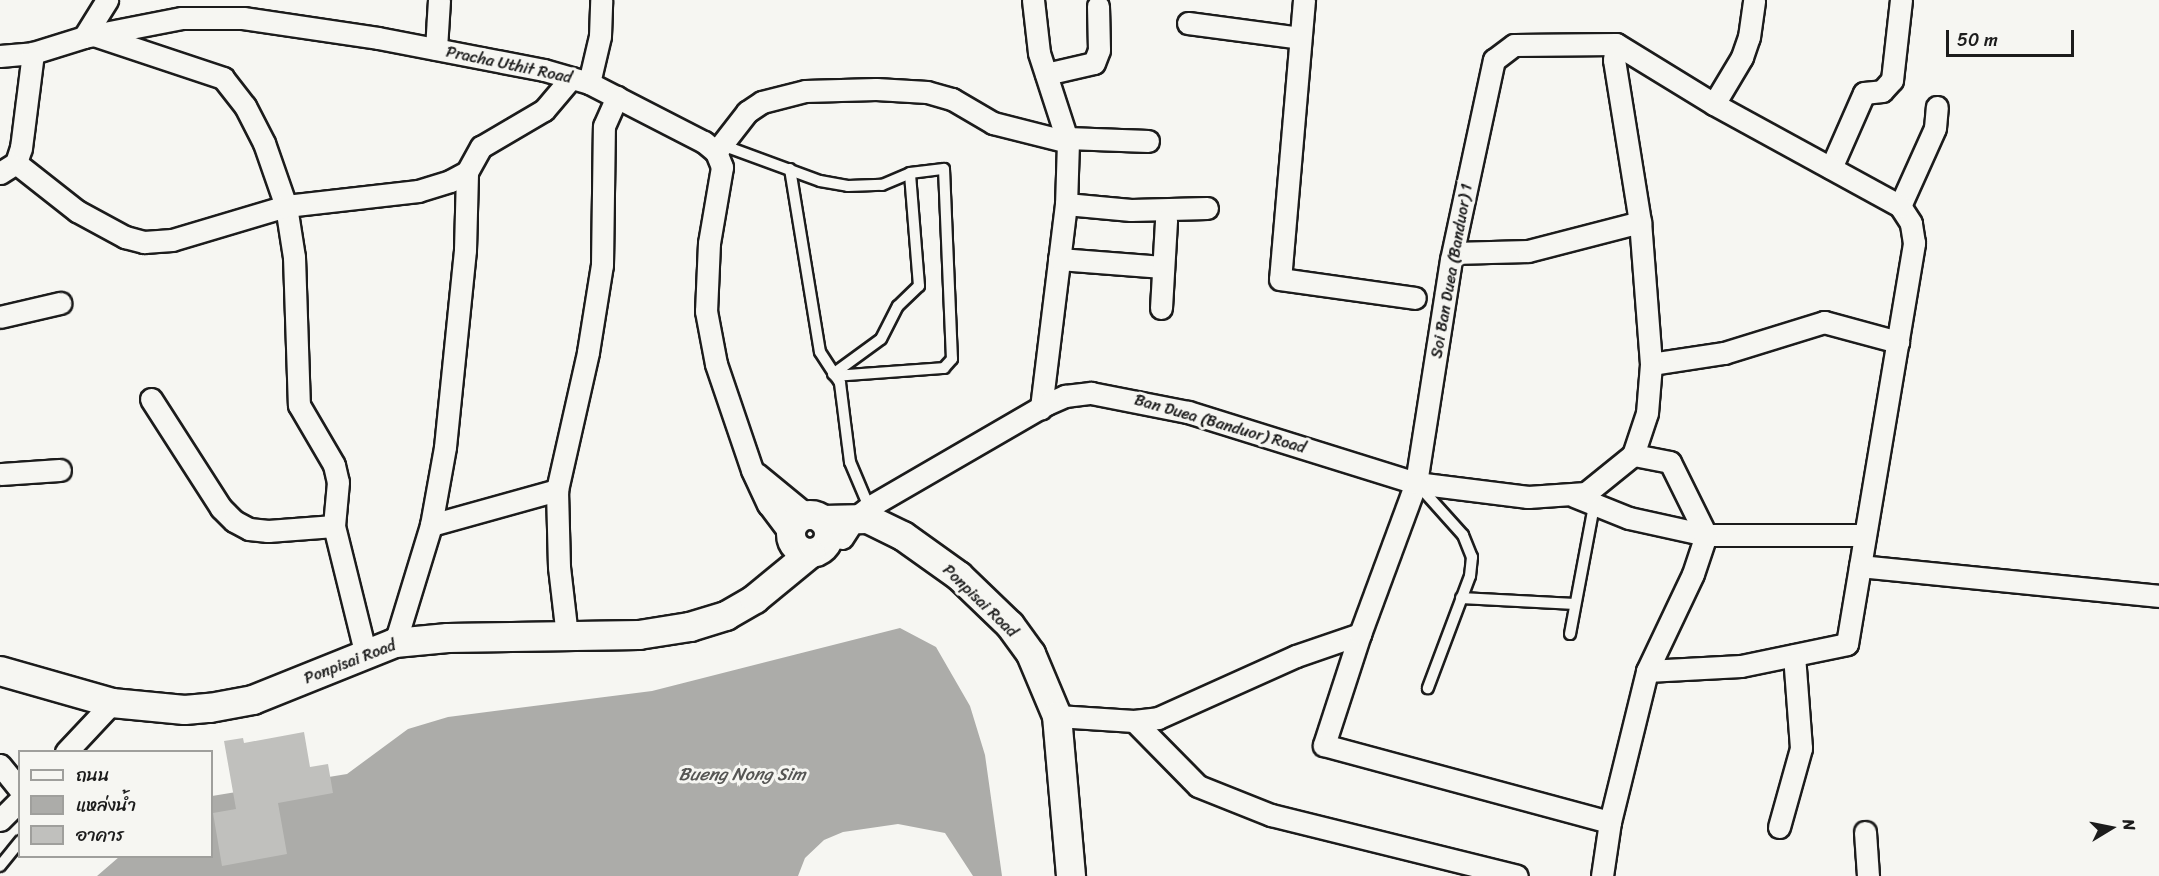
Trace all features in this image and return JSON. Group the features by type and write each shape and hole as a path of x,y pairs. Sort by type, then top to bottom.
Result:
{"street":[{"path":"107,0 88,36 223,78 244,106 264,143 286,206 294,257 299,405 333,465 338,482 334,526 366,655"},
{"path":"436,49 439,0"},
{"path":"395,643 431,525 445,447 465,250 467,172 481,147 544,110 580,81 600,36 602,0"},
{"path":"1033,0 1039,53 1067,140 1066,204 1041,408"},
{"path":"1304,0 1280,279 1415,298"},
{"path":"1714,104 1742,57 1749,38 1754,0"},
{"path":"1831,168 1864,93 1882,91 1892,80 1901,0"},
{"path":"1046,74 1094,63 1099,50 1098,6"},
{"name":"Pracha Uthit Road","path":"0,56 33,53 88,36 182,18 243,18 436,49 580,81 719,148"},
{"path":"1188,23 1300,38"},
{"path":"1574,496 1607,479 1633,455 1647,413 1651,364 1640,222 1614,60 1616,44 1714,104 1900,206 1911,223 1914,243 1847,644 1741,666 1647,671"},
{"name":"Soi Ban Duea (Banduor) 1","path":"1610,822 1324,745 1360,633 1416,483 1453,253 1494,60 1514,45 1616,44"},
{"path":"33,53 8,168 77,211 125,237 144,242 172,240 286,206 418,191 467,172"},
{"path":"830,530 768,504 752,470 716,364 706,311 709,243 722,167 719,148 747,112 762,102 805,91 876,89 927,92 952,99 993,123 1067,140 1148,141"},
{"path":"567,636 559,567 557,490 588,352 602,266 604,126 616,97"},
{"path":"1900,206 1935,128 1937,107"},
{"path":"1066,204 1131,210 1207,208"},
{"path":"1161,308 1166,220"},
{"path":"1453,253 1528,251 1640,222"},
{"path":"1059,259 1163,267"},
{"path":"0,317 60,303"},
{"path":"1651,364 1724,353 1824,322 1898,342"},
{"name":"Ban Duea (Banduor) Road","path":"830,530 1065,396 1116,395 1188,412 1416,483 1528,497 1574,496"},
{"path":"151,399 221,508 234,521 249,529 268,531 334,526"},
{"path":"1602,876 1610,822 1647,671 1693,574 1706,535 1670,462 1633,455"},
{"path":"0,474 60,470"},
{"path":"431,525 557,490"},
{"path":"1574,496 1594,506 1706,535 1865,535"},
{"name":"Ponpisai Road","path":"0,671 112,703 185,710 253,700 395,643 448,638 639,635 690,627 726,616 771,587 830,530 959,576 1010,626 1031,654 1057,716 1071,876"},
{"path":"1860,566 2159,596"},
{"path":"1057,716 1134,721 1171,714 1296,656 1360,633"},
{"path":"1779,827 1801,748 1794,655"},
{"path":"68,750 112,703"},
{"path":"1134,721 1198,786 1271,815 1517,876"},
{"path":"0,765 18,788"},
{"path":"0,820 18,802"},
{"path":"1865,832 1868,876"}],"lane":[{"path":"719,148 790,168 820,181 848,186 882,185 910,173 944,169 952,359 944,368 834,375"},
{"path":"790,168 819,352 843,393 850,462 830,530"},
{"path":"834,375 881,339 898,306 919,286 910,173"},
{"path":"1416,483 1463,535 1472,557 1461,598 1428,688"},
{"path":"1570,634 1594,506"},
{"path":"1461,598 1575,604"},
{"path":"0,867 18,844"}],"water":[{"name":"Bueng Nong Sim","path":"900,628 936,647 970,706 985,755 1002,876 973,876 945,833 898,824 843,832 824,840 805,858 798,876 97,876 118,858 213,858 213,796 347,774 408,729 448,717 652,691"}],"building":[{"path":"304,732 310,767 328,764 333,793 278,803 287,854 222,866 213,813 236,809 224,741 243,738 244,743"}]}
